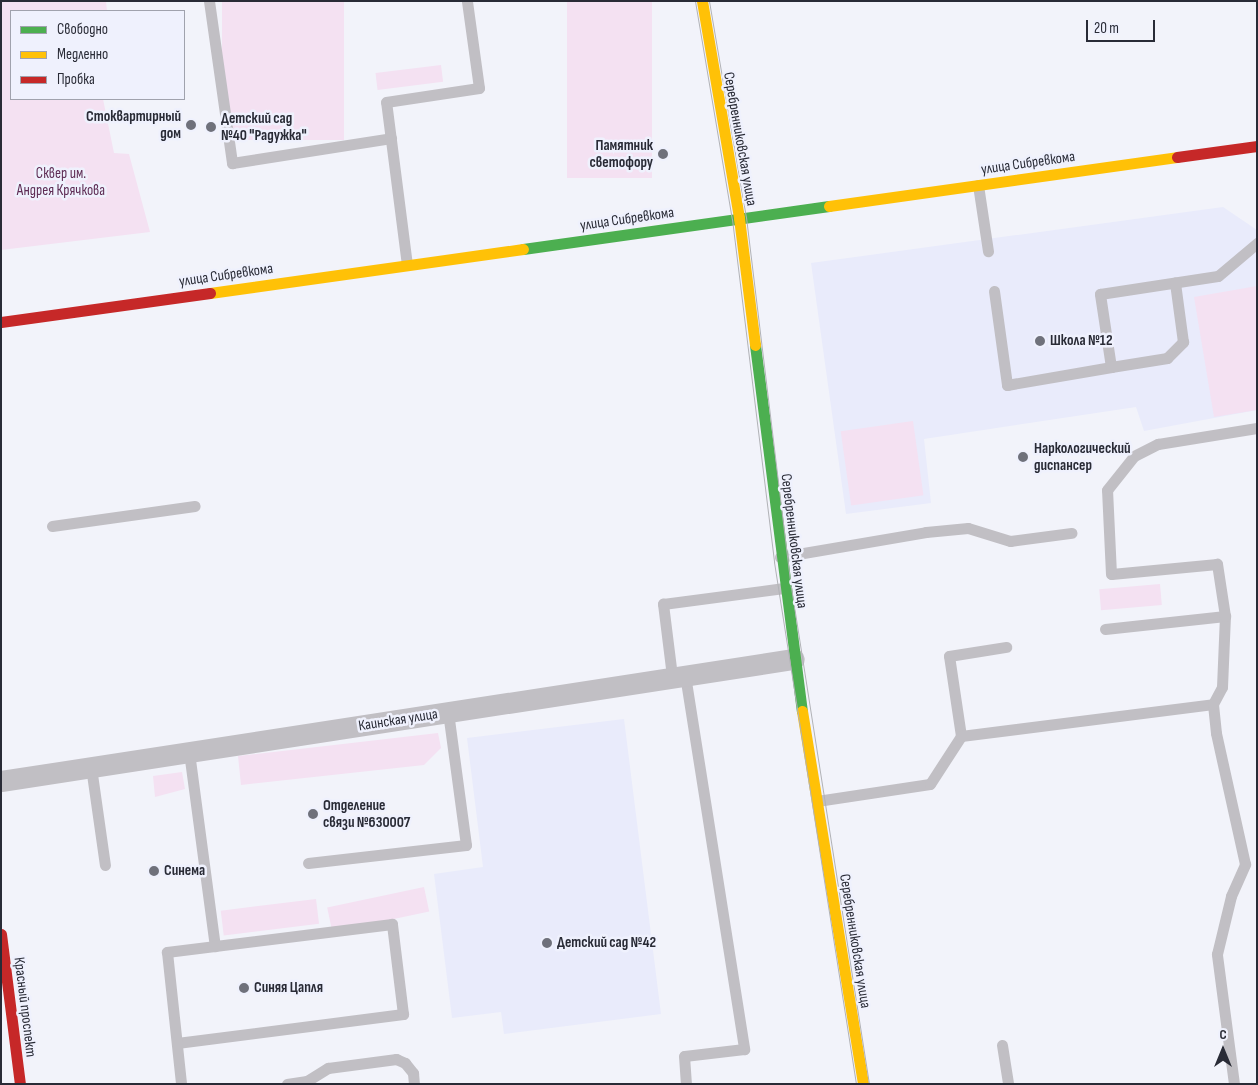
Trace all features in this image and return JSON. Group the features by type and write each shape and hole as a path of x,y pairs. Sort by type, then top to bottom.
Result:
{"street":[{"name":"Серебренниковская улица","path":"702,1 739,218 794,659 862,1084"},
{"name":"улица Сибревкома","path":"1,322 1257,146"},
{"name":"Каинская улица","path":"1,781 679,675 794,659"},
{"name":"Красный проспект","path":"1,934 20,1084"}],"lane":[{"path":"210,1 232,163 391,138"},
{"path":"407,265 386,102 479,88 467,1"},
{"path":"978,185 988,251"},
{"path":"1111,367 1100,294 1218,276 1257,244"},
{"path":"994,290 1008,385 1167,358 1183,342 1175,282"},
{"path":"1234,1084 1217,954 1231,896 1251,863 1216,733 1213,704 1222,687 1225,616 1217,564 1111,574 1107,490 1134,456 1158,444 1257,428"},
{"path":"52,526 196,506"},
{"path":"780,557 960,529 1010,541 1072,533"},
{"path":"686,1084 684,1056 744,1049 679,675 663,604 784,588"},
{"path":"1105,629 1225,616"},
{"path":"817,802 930,784 961,736 949,656 1006,647"},
{"path":"961,736 1213,704"},
{"path":"308,864 466,845 448,712"},
{"path":"189,752 215,946"},
{"path":"91,767 105,865"},
{"path":"177,1042 403,1014 392,924 167,952 181,1084"},
{"path":"1002,1045 1008,1084"},
{"path":"287,1084 307,1081 328,1068 396,1059 405,1064 413,1073 414,1084"}],"shaded area":[{"name":"Школа №12","path":"1223,207 1257,230 1257,410 1144,431 1136,407 924,439 931,503 846,514 811,263"},
{"name":"Детский сад №42","path":"624,719 661,1014 504,1034 501,1012 452,1018 434,874 483,867 467,738"}],"green space":[{"name":"Сквер им. Андрея Крячкова","path":"1,1 106,1 107,10 10,10 10,100 103,100 114,153 129,154 150,232 1,250"},
{"path":"222,1 344,1 344,140 222,140"},
{"path":"567,1 652,1 652,178 567,178"},
{"path":"441,65 443,82 378,90 375,73"},
{"path":"1257,286 1257,410 1214,417 1194,297"},
{"path":"913,421 923,495 851,505 841,431"},
{"path":"1160,584 1162,605 1101,610 1099,589"},
{"path":"438,733 441,748 424,765 241,785 238,756"},
{"path":"182,772 185,789 155,797 153,776"},
{"path":"424,887 429,911 332,932 327,908"},
{"path":"316,899 319,924 224,936 221,911"}],"tram line":[{"path":"695,1 732,219 774,562 856,1084"},
{"path":"709,1 746,217 791,587 869,1084"}],"traffic: fast":[{"path":"523,249 829,206"},
{"path":"755,345 802,711"}],"traffic: slow":[{"path":"702,1 739,218 755,345"},
{"path":"829,206 1177,157"},
{"path":"210,293 523,249"},
{"path":"802,711 863,1084"}],"traffic: jam":[{"path":"1177,157 1257,146"},
{"path":"1,322 210,293"},
{"path":"1,934 20,1084"}],"place":[{"name":"Стоквартирный дом","path":"191,125"},
{"name":"Детский сад №40 \"Радужка\"","path":"211,127"},
{"name":"Памятник светофору","path":"663,154"},
{"name":"Школа №12","path":"1040,341"},
{"name":"Наркологический диспансер","path":"1023,457"},
{"name":"Отделение связи №630007","path":"313,814"},
{"name":"Синема","path":"154,871"},
{"name":"Детский сад №42","path":"547,943"},
{"name":"Синяя Цапля","path":"244,988"}]}
